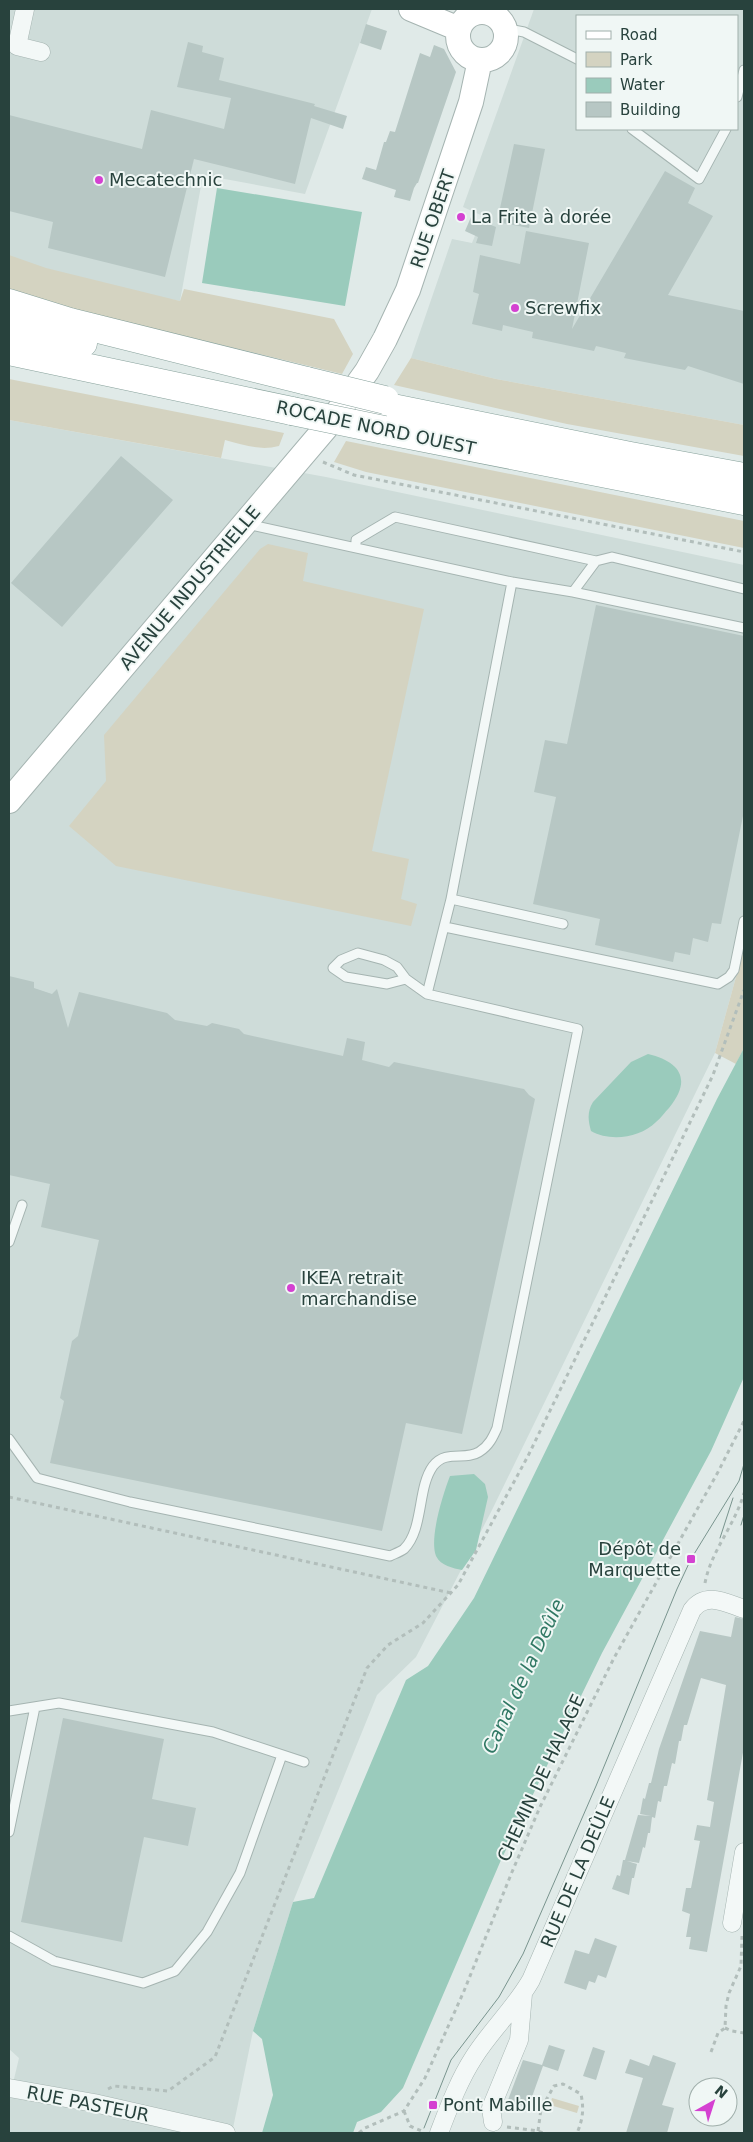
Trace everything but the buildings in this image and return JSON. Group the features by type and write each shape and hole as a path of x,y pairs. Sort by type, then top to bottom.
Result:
{"highway":[{"path":"9,303 302,394"},
{"name":"ROCADE NORD OUEST","path":"9,328 386,412 744,501"},
{"name":"ROCADE NORD OUEST","path":"9,351 302,394"},
{"name":"ROCADE NORD OUEST","path":"386,412 469,423 744,477"}],"street":[{"path":"25,9 16,46 41,52"},
{"path":"411,9 459,29"},
{"path":"482,12 499,18 506,37 502,49 493,57 480,60 472,58 463,49 458,38 459,29 463,22 473,14 482,12"},
{"name":"RUE OBERT","path":"367,371 389,331 412,280 471,102 480,60"},
{"name":"AVENUE INDUSTRIELLE","path":"9,801 329,424 367,371"},
{"path":"701,1601 716,1600 744,1609"},
{"name":"RUE DE LA DEÛLE","path":"439,2133 454,2093 474,2056 523,1994 539,1964 690,1614 701,1601"},
{"path":"738,1927 744,1855"},
{"path":"493,2122 492,2108 520,2040 523,1994"},
{"name":"RUE PASTEUR","path":"9,2088 104,2106 226,2133"}],"lane":[{"path":"499,18 576,60"},
{"path":"738,93 744,70"},
{"path":"633,130 699,179 725,130"},
{"path":"356,547 356,540 394,517 596,561 612,557 744,589"},
{"path":"245,523 512,582 573,592 744,628"},
{"path":"573,592 596,561"},
{"path":"426,994 445,928 512,582"},
{"path":"451,899 563,924"},
{"path":"445,928 718,984 729,977 734,970 744,921"},
{"path":"9,1439 37,1478 130,1502 390,1556 404,1549 413,1534 427,1474 444,1456 478,1453 489,1444 497,1428 578,1030 426,994 406,979 398,967 384,960 358,953 341,960 333,968 346,977 387,984 406,979"},
{"path":"9,1242 22,1205"},
{"path":"9,1711 60,1703 213,1732 304,1762"},
{"path":"9,1832 35,1707"},
{"path":"9,1936 54,1961 143,1984 176,1971 207,1932 240,1873 282,1755"}],"path":[{"path":"305,452 329,466 354,475 744,552"},
{"path":"104,2106 107,2090 114,2086 168,2091 215,2057 367,1668 388,1645 423,1623 458,1585 528,1456 617,1275 713,1075 744,990"},
{"name":"CHEMIN DE HALAGE","path":"404,2110 428,2069 464,1991 512,1872 562,1763 614,1658 718,1472 744,1421"},
{"path":"701,1601 708,1567 739,1511 744,1493"},
{"path":"9,1497 451,1593"},
{"path":"725,2028 726,2006 729,1993 741,1966 742,1939 738,1927"},
{"path":"725,2028 744,2033"},
{"path":"711,2052 718,2033 725,2028"},
{"path":"538,2131 541,2109 554,2086 563,2084 581,2094 583,2121 577,2133"},
{"path":"359,2133 365,2128 404,2110 410,2126 426,2133"},
{"path":"493,2122 503,2127 544,2133"}],"shaded area":[{"path":"9,9 372,9 305,194 203,175 180,301 9,270"},
{"path":"534,9 744,9 744,425 496,379 411,358 452,239 472,243 483,216 463,207"},
{"path":"9,420 326,477 744,565 744,948 715,1053 491,1512 416,1657 377,1695 293,1902 253,2031 232,2133 9,2133 9,2100 19,2058 9,2049"}],"green space":[{"path":"9,255 46,268 180,301 184,289 334,319 353,354 342,374 59,306 9,289"},
{"path":"411,358 496,379 744,425 744,456 567,424 394,385"},
{"path":"9,379 284,433 279,446 265,448 252,447 225,440 221,458 9,420"},
{"path":"346,441 744,521 744,548 366,472 334,462"},
{"path":"268,544 308,553 303,581 424,609 372,851 409,859 401,899 417,904 411,926 116,866 69,826 106,781 104,735 260,549"},
{"path":"744,948 744,1048 736,1064 715,1053"},
{"path":"552,2098 579,2106 577,2113 550,2105"}],"water":[{"path":"217,188 362,212 345,306 202,283"},
{"name":"Canal de la Deûle","path":"744,1048 744,1377 711,1451 602,1653 501,1860 403,2088 381,2112 357,2122 353,2133 262,2133 273,2095 262,2039 253,2031 293,1902 314,1898 406,1680 428,1666 474,1598 717,1099"},
{"path":"648,1054 668,1062 680,1074 680,1089 669,1108 660,1119 642,1132 633,1135 616,1137 591,1131 589,1116 593,1102 631,1062"},
{"path":"474,1474 485,1484 488,1497 476,1550 462,1570 444,1564 438,1559 434,1548 434,1538 441,1504 450,1476"}],"tram line":[{"path":"424,2128 451,2060 499,1997 523,1954 596,1786 677,1589 691,1559 739,1481 744,1464"},
{"path":"720,1538 733,1498"},
{"path":"741,1525 744,1515"}],"place":[{"name":"Mecatechnic","path":"99,180"},
{"name":"La Frite à dorée","path":"461,217"},
{"name":"Screwfix","path":"515,308"},
{"name":"IKEA retrait marchandise","path":"291,1288"},
{"name":"Dépôt de Marquette","path":"691,1559"},
{"name":"Pont Mabille","path":"433,2105"}]}
